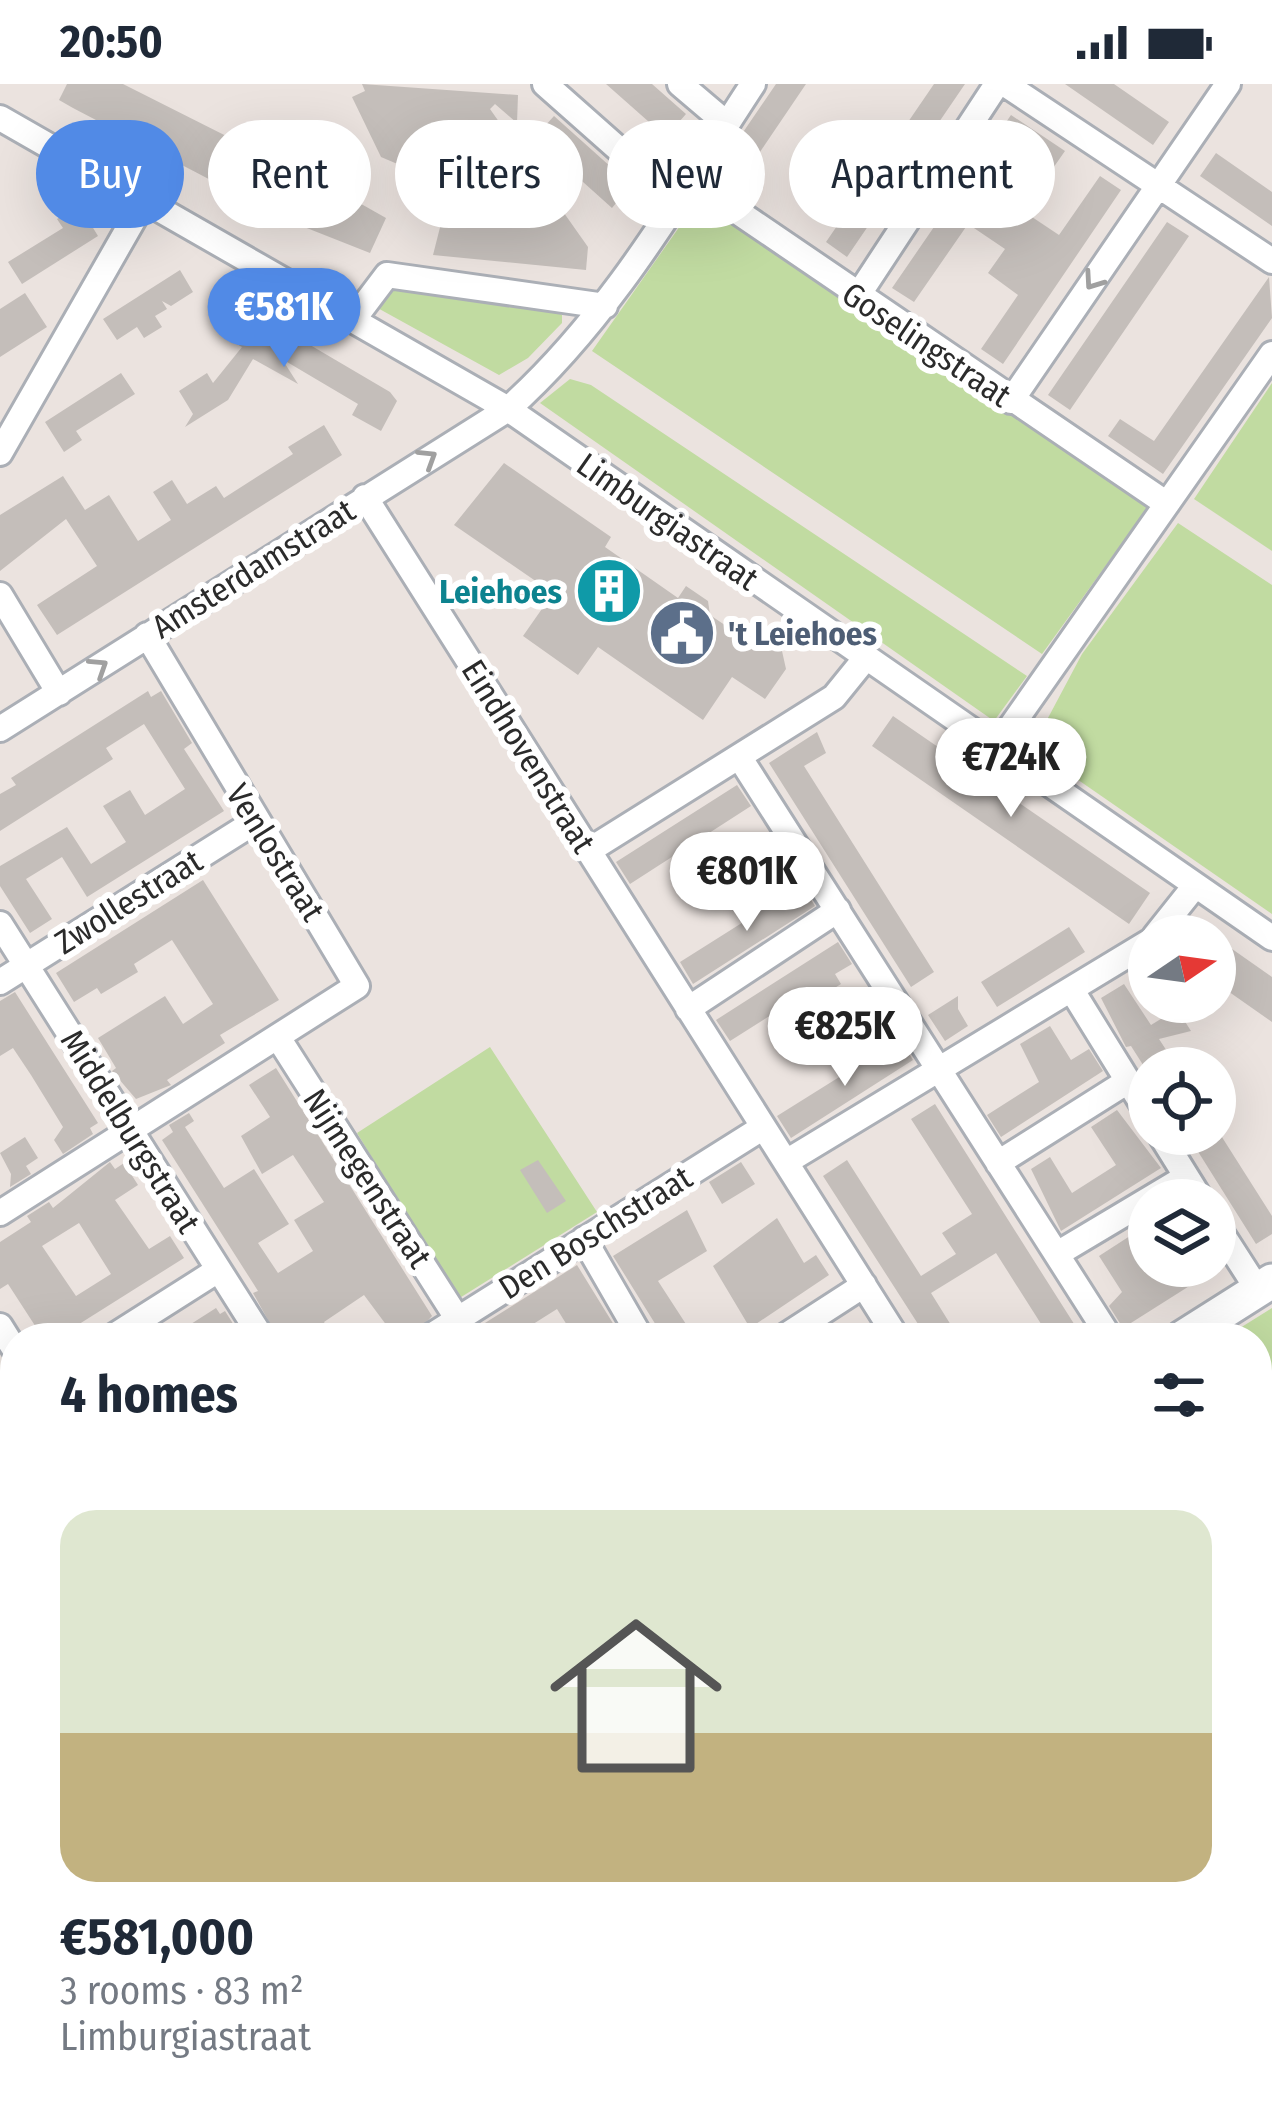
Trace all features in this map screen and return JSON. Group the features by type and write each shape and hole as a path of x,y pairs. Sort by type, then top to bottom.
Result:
{"street":[{"name":"Goselingstraat","path":"545,84 607,132"},
{"path":"680,84 722,120"},
{"name":"Amsterdamstraat","path":"730,120 753,84"},
{"path":"857,297 1001,84 1272,262"},
{"path":"1011,400 1228,84"},
{"name":"Limburgiastraat","path":"0,118 36,139"},
{"name":"Limburgiastraat","path":"184,224 508,409 864,660 1272,938"},
{"path":"0,453 129,228"},
{"name":"Amsterdamstraat","path":"0,729 508,409 552,370 605,306 657,228"},
{"name":"Goselingstraat","path":"745,228 857,297 1167,504"},
{"path":"353,320 387,275 605,306"},
{"path":"997,748 1272,354"},
{"name":"Eindhovenstraat","path":"365,496 864,1285 882,1323"},
{"path":"0,595 58,693"},
{"name":"Venlostraat","path":"146,635 357,982 355,990 278,1039"},
{"path":"588,850 834,697 864,660"},
{"path":"740,758 1101,1323"},
{"name":"Zwollestraat","path":"0,982 256,820"},
{"path":"1171,915 1194,887"},
{"path":"688,1009 838,910"},
{"name":"Middelburgstraat","path":"0,924 252,1323"},
{"path":"786,1162 1128,955"},
{"path":"998,1163 1128,1081 1072,992"},
{"path":"0,1213 278,1039"},
{"name":"Nijmegenstraat","path":"278,1039 457,1318"},
{"name":"Den Boschstraat","path":"450,1323 762,1128"},
{"path":"1057,1254 1186,1177 1173,1155"},
{"path":"584,1239 632,1323"},
{"path":"1206,1323 1265,1286 1236,1249"},
{"path":"135,1323 218,1270"},
{"path":"805,1323 864,1285"}],"green space":[{"path":"679,228 739,228 1151,503 1042,654 592,351"},
{"path":"395,285 551,309 562,315 562,323 528,358 499,375 374,306"},
{"path":"570,379 591,385 1027,676 994,721 540,403"},
{"path":"1272,383 1272,551 1194,499"},
{"path":"1178,523 1272,585 1272,914 1032,748 1082,654"},
{"path":"490,1047 597,1212 458,1299 357,1133"},
{"path":"1272,1308 1272,1323 1248,1323"}],"building":[{"path":"67,84 123,84 208,127 208,179 184,166 184,120 96,120 59,100"},
{"path":"362,84 518,95 517,120 495,104 490,109 498,120 395,120 395,163 381,157 371,136 371,120 363,120 352,97 365,91"},
{"path":"606,84 652,84 686,114 681,120 647,120"},
{"path":"776,84 806,84 765,145 765,120 751,120"},
{"path":"934,84 965,84 940,120 909,120"},
{"path":"1065,84 1114,84 1169,122 1153,145"},
{"path":"583,142 607,163 607,204 583,182"},
{"path":"1055,144 1065,151 1055,165"},
{"path":"1216,153 1272,192 1272,226 1200,176"},
{"path":"1100,176 1121,190 1003,364 981,349 1018,295 988,273 1005,249 974,228 1048,228 1059,235"},
{"path":"371,210 386,218 370,253 307,228 371,228"},
{"path":"1167,222 1189,236 1070,410 1048,395"},
{"path":"63,228 93,228 98,236 22,284 8,262"},
{"path":"440,228 575,228 588,247 586,270 433,255"},
{"path":"836,228 867,228 847,257 826,242"},
{"path":"933,228 965,228 914,302 892,288"},
{"path":"180,270 193,292 171,306 162,301 167,309 155,316 162,327 144,338 137,327 117,340 103,319"},
{"path":"1269,277 1272,318 1163,474 1108,436 1120,419 1154,441"},
{"path":"25,293 47,327 0,357 0,309"},
{"path":"242,305 390,392 397,401 381,431 352,415 358,404 282,359 298,384 253,359 228,400 185,427 193,414 179,391 207,373 213,383 242,347 219,334 219,327 224,316 235,318"},
{"path":"121,373 135,394 76,431 82,440 64,452 45,422"},
{"path":"324,425 342,455 57,635 37,605 97,566 66,519 0,571 0,515 63,476 85,510 109,495 138,541 171,520 153,492 172,480 187,504 216,486 224,498 293,454 288,447"},
{"name":"Leiehoes","path":"504,463 611,537 605,547 678,598 686,586 708,601 710,615 744,638 752,625 771,638 782,651 786,669 765,699 732,677 703,720 598,647 578,675 523,636 553,593 454,525"},
{"path":"148,691 151,697 161,691 192,743 184,749 224,811 87,897 62,857 26,879 52,919 30,933 0,886 0,866 67,827 91,864 126,842 103,806 130,790 145,815 185,789 144,724 106,748 113,759 0,831 0,794 16,785 11,778"},
{"path":"893,716 1150,893 1135,915 1128,915 1128,923 872,746"},
{"path":"817,732 826,753 804,766 934,972 911,987 769,763"},
{"path":"737,785 751,806 630,884 616,862"},
{"path":"203,880 279,1000 220,1035 225,1043 167,1080 171,1085 136,1099 112,1071 116,1068 98,1038 165,996 183,1024 213,1004 172,940 134,964 138,972 101,994 97,988 74,1002 56,973"},
{"path":"802,885 815,906 693,984 680,962"},
{"path":"1069,927 1085,952 997,1007 981,982"},
{"path":"838,942 852,964 835,974 841,984 796,1012 790,1003 730,1041 716,1020"},
{"path":"1236,952 1272,977 1272,1022 1236,997"},
{"path":"1124,984 1128,1023 1186,1023 1191,1031 1159,1039 1164,1047 1126,1047 1101,998"},
{"path":"15,992 98,1123 90,1128 93,1134 63,1154 54,1140 63,1127 31,1075 13,1048 0,1056 0,1001"},
{"path":"958,996 958,1009 968,1026 945,1041 928,1015"},
{"path":"1050,1026 1071,1060 1089,1049 1103,1071 1001,1137 987,1115 1039,1082 1020,1044"},
{"path":"900,1039 913,1060 791,1138 777,1116"},
{"path":"276,1068 432,1316 426,1323 385,1323 364,1295 325,1323 270,1323 253,1293 258,1291 162,1140 173,1132 169,1125 189,1113 194,1121 185,1127 224,1188 254,1169 289,1224 258,1243 278,1273 313,1251 294,1220 324,1202 293,1155 262,1174 241,1136 270,1117 249,1085"},
{"path":"935,1104 1074,1323 1040,1323 996,1253 931,1293 950,1323 917,1323 823,1176 847,1160 921,1276 956,1254 942,1233 972,1214 911,1119"},
{"path":"1117,1110 1128,1124 1128,1155 1151,1155 1161,1168 1144,1179 1128,1179 1128,1189 1061,1231 1031,1169 1050,1157 1072,1193 1116,1165 1091,1127"},
{"path":"25,1137 38,1158 26,1166 31,1174 10,1187 11,1174 0,1153"},
{"path":"1200,1155 1233,1155 1272,1216 1272,1234 1256,1244 1236,1212 1236,1179 1215,1179"},
{"path":"538,1160 566,1201 547,1213 520,1170"},
{"path":"110,1162 115,1169 124,1163 138,1185 115,1200 149,1249 170,1236 184,1258 81,1323 33,1323 8,1284 0,1289 0,1242 31,1222 27,1216 49,1202 53,1208","holes":["79,1223 111,1274 76,1296 42,1246"]},
{"path":"741,1162 755,1184 722,1204 709,1182"},
{"path":"687,1210 707,1251 658,1281 685,1323 655,1323 613,1256"},
{"path":"777,1218 804,1263 816,1255 829,1275 757,1323 747,1323 713,1266"},
{"path":"1128,1237 1128,1287 1188,1287 1131,1323 1120,1323 1109,1306 1122,1292 1099,1256"},
{"path":"577,1265 613,1323 566,1323 557,1309 535,1323 485,1323"},
{"path":"216,1308 220,1314 225,1311 233,1323 192,1323"}],"place":[{"name":"Leiehoes","path":"609,591"},
{"name":"'t Leiehoes","path":"682,633"}]}
